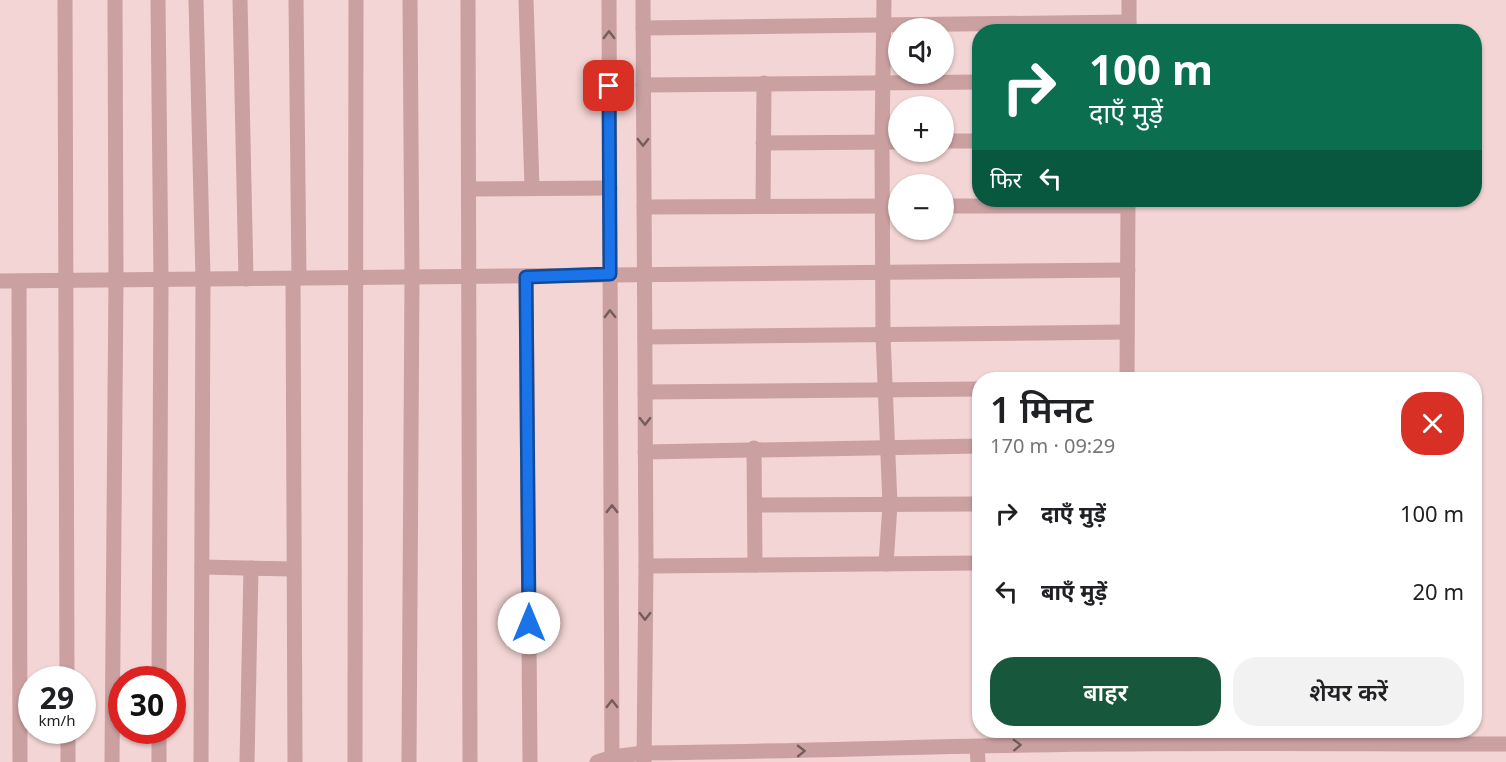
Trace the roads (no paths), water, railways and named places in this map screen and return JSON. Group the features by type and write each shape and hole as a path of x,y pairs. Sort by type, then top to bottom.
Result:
{"street":[{"path":"65,0 68,666"},
{"path":"112,762 116,280 115,0"},
{"path":"158,0 161,279 159,666"},
{"path":"196,0 203,279 201,762"},
{"path":"240,0 246,279"},
{"path":"295,762 296,0"},
{"path":"354,762 356,0"},
{"path":"409,762 412,278 410,0"},
{"path":"468,0 470,762"},
{"path":"526,0 532,188"},
{"path":"609,0 612,759"},
{"path":"643,0 646,566 644,758"},
{"path":"884,0 883,334 890,505 886,564"},
{"path":"1129,0 1129,24"},
{"path":"643,28 885,23 972,24"},
{"path":"643,85 972,82"},
{"path":"763,206 764,83"},
{"path":"954,141 972,141"},
{"path":"763,143 888,142"},
{"path":"470,189 610,188"},
{"path":"644,207 888,206"},
{"path":"954,206 972,206"},
{"path":"1127,372 1128,207"},
{"path":"0,281 1128,270"},
{"path":"526,277 530,762"},
{"path":"19,281 20,762"},
{"path":"645,337 1127,332"},
{"path":"645,392 972,389"},
{"path":"645,452 754,448 972,446"},
{"path":"754,448 755,565"},
{"path":"755,505 972,504"},
{"path":"646,566 972,563"},
{"path":"202,567 294,569"},
{"path":"247,762 251,568"},
{"path":"597,762 644,758 978,754 1114,738"},
{"path":"1178,738 1506,744"},
{"path":"68,744 68,762"},
{"path":"159,744 159,762"}]}
